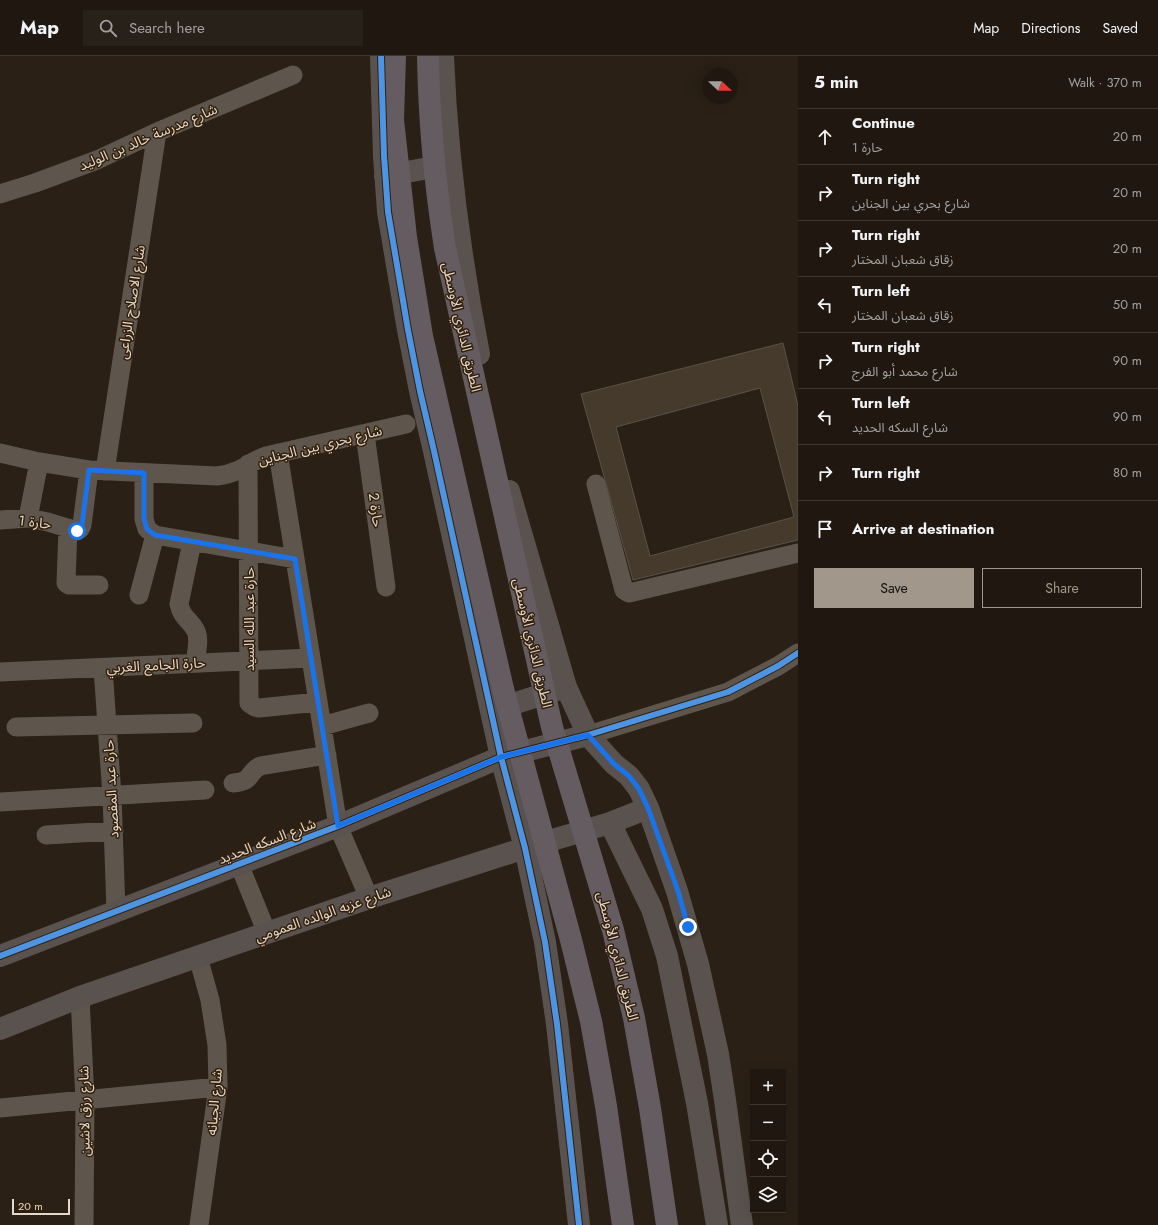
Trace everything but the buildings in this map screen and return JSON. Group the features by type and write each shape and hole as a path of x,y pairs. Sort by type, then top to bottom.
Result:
{"highway":[{"path":"395,56 393,120 406,237 422,336 504,689 572,940 591,1021 606,1106 623,1225"},
{"name":"الطريق الدائري الأوسطى","path":"428,56 432,147 444,248 552,727 613,930 634,1018 650,1108 667,1225"}],"street":[{"path":"381,56 385,176 388,212 420,391 438,466 501,757 525,848 545,942 556,1017 579,1225"},
{"path":"443,56 444,102 450,164 468,294 486,389 506,479 566,687 588,735 614,764 629,776 639,789 648,808 678,891 709,1009 725,1100 742,1225"},
{"name":"شارع مدرسة خالد بن الوليد","path":"0,194 97,160 157,132 293,75"},
{"name":"شارع الاصلاح الزراعى","path":"97,470 157,132"},
{"path":"385,176 450,164"},
{"name":"شارع بحري بين الجناين","path":"0,453 39,462 97,470 217,476 229,474 241,469 257,459 406,424"},
{"name":"حارة 2","path":"365,434 386,587"},
{"path":"278,454 338,826 368,898"},
{"path":"28,518 39,462"},
{"name":"حارة عبد الله السيد","path":"248,464 249,703 255,708 318,702"},
{"name":"حارة 1","path":"0,520 28,518 48,522 77,531 81,527 97,470"},
{"path":"144,473 144,519 147,529 155,535 295,559"},
{"path":"596,484 624,590 627,593 798,553"},
{"path":"68,528 66,583 69,585 99,585"},
{"path":"140,595 155,535"},
{"path":"192,542 179,604 181,612 196,631 198,639 195,663"},
{"path":"588,735 728,692 778,666 798,653"},
{"name":"حارة الجامع الغربي","path":"0,672 311,658"},
{"name":"حارة عبد المقصود","path":"102,668 108,725 114,830 116,912"},
{"path":"491,711 566,687"},
{"path":"322,726 369,713"},
{"path":"16,727 193,723"},
{"name":"شارع السكه الحديد","path":"0,956 338,826 501,757 588,735"},
{"path":"233,783 242,783 247,780 256,768 260,766 327,755"},
{"path":"0,802 205,790"},
{"name":"شارع عزبه الوالده العمومي","path":"0,1029 80,997 368,898 525,848 610,823 648,808"},
{"path":"610,823 652,908 667,956 697,1103 717,1225"},
{"path":"46,834 114,830"},
{"path":"239,864 267,933"},
{"name":"شارع الجبانه","path":"198,957 210,1000 216,1045 218,1087 199,1225"},
{"name":"شارع رزق لاشين","path":"80,997 85,1100 84,1225"},
{"path":"0,1108 218,1087"}],"cycle path":[{"path":"381,56 384,156 388,212 420,391 501,757 525,848 545,942 557,1024 579,1225"},
{"path":"0,956 338,826 501,757 588,735 728,692 778,666 798,653"}],"route":[{"path":"77,531 82,525 89,470 144,473 144,519 147,529 155,535 295,559 338,826 501,757 588,735 614,764 629,776 639,789 648,808 678,891 688,927"}]}
